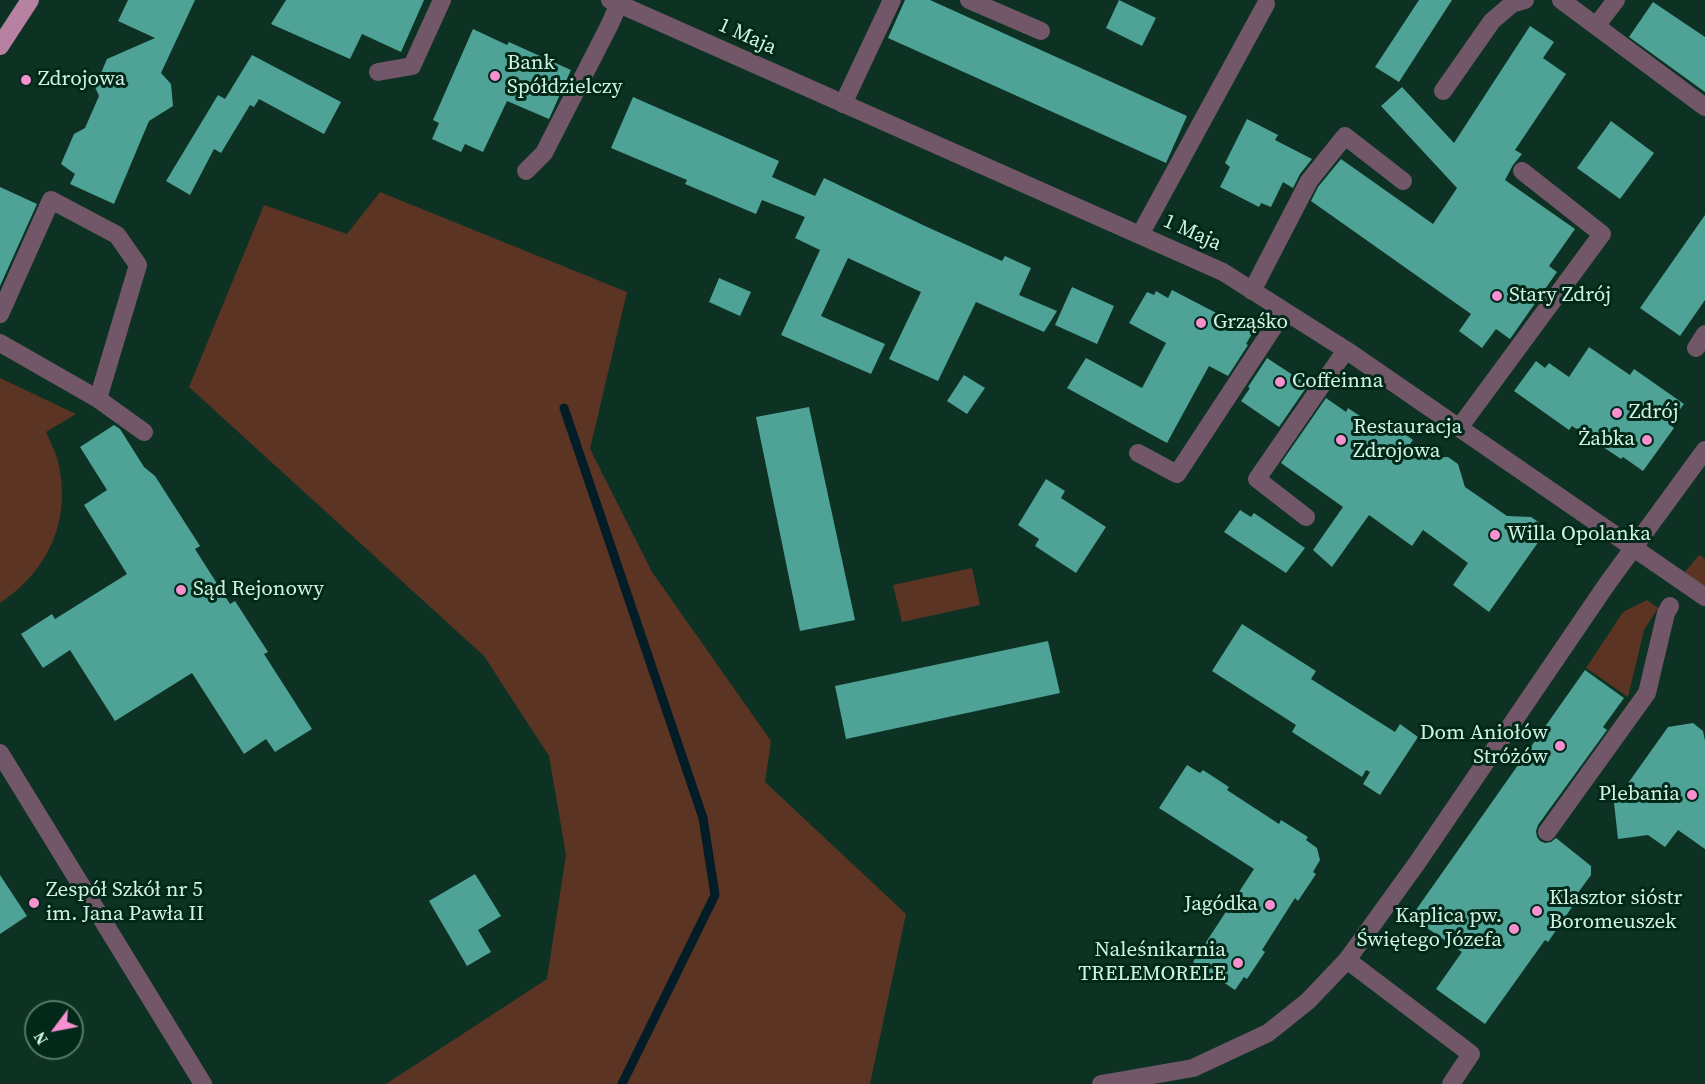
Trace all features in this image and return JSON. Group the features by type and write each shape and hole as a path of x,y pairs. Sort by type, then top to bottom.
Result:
{"main road":[{"path":"0,46 27,3"}],"street":[{"path":"378,72 412,66 442,0"},
{"path":"843,104 892,0"},
{"path":"969,0 1041,31"},
{"path":"1443,91 1492,21 1512,4 1525,0"},
{"path":"1561,0 1705,108"},
{"path":"1596,26 1616,0"},
{"path":"526,171 544,153 609,26 615,2"},
{"name":"1 Maja","path":"615,2 1223,272 1346,350 1705,597"},
{"path":"1140,235 1266,4"},
{"path":"1252,291 1309,181 1345,136 1403,181"},
{"path":"1459,428 1602,234 1522,171"},
{"path":"0,314 51,200 117,235 138,265 98,399"},
{"path":"1138,453 1177,474 1284,310"},
{"path":"0,343 98,399 144,432"},
{"path":"1306,517 1257,479 1346,350"},
{"path":"1101,1084 1193,1068 1268,1033 1308,1001 1347,960 1417,863 1607,584 1705,450"},
{"path":"1546,832 1647,693 1666,613 1670,606"},
{"path":"0,753 203,1084"},
{"path":"1347,960 1471,1054 1451,1084"}],"shaded area":[{"path":"380,192 627,292 590,449 652,572 771,741 765,782 906,914 870,1084 386,1084 547,979 566,855 549,756 484,656 189,387 264,205 347,234"},
{"path":"0,378 76,414 46,432 57,458 61,480 62,500 53,540 32,575 0,603"},
{"path":"1699,555 1705,559 1705,587 1685,572"},
{"path":"972,568 980,605 902,622 893,585"},
{"path":"1647,600 1658,608 1644,630 1628,697 1586,668 1623,612"}],"building":[{"path":"128,0 195,0 161,73 171,84 173,106 149,121 114,204 70,184 75,174 61,164 74,134 85,128 99,96 95,87 107,59 155,38 118,21"},
{"path":"286,0 424,0 401,52 362,34 350,59 271,24"},
{"path":"905,0 930,0 1187,116 1166,163 888,38"},
{"path":"1119,0 1156,18 1142,46 1106,28"},
{"path":"1419,0 1452,0 1399,82 1375,67"},
{"path":"1653,2 1705,37 1705,92 1629,37"},
{"path":"1530,26 1554,42 1543,58 1566,74 1515,150 1522,154 1505,180 1575,229 1549,266 1557,272 1510,339 1496,329 1482,348 1459,331 1471,314 1311,201 1318,187 1341,159 1433,224 1457,188 1381,106 1402,87 1454,143"},
{"path":"473,29 507,45 509,42 571,70 549,119 507,101 483,152 465,144 461,152 432,139 439,123 433,120"},
{"path":"252,55 341,102 324,134 259,99 254,107 250,105 221,153 214,149 190,195 166,181 218,95 225,99"},
{"path":"633,97 779,161 772,177 815,196 824,178 1002,261 1005,256 1031,268 1019,295 1057,311 1044,332 976,302 938,381 889,359 921,292 848,258 821,316 885,344 871,374 781,335 820,250 795,238 805,217 762,200 756,214 685,184 687,180 611,148"},
{"path":"1247,119 1278,135 1275,140 1312,159 1300,174 1293,188 1283,182 1271,207 1261,203 1259,207 1220,187 1230,167 1225,163"},
{"path":"1611,121 1654,153 1620,199 1577,168"},
{"path":"0,187 37,204 0,286"},
{"path":"1705,215 1705,300 1680,336 1640,308"},
{"path":"719,278 751,292 740,316 709,302"},
{"path":"1072,287 1114,306 1097,344 1055,325"},
{"path":"1172,290 1253,332 1246,344 1248,345 1228,376 1209,366 1167,443 1067,388 1086,358 1142,388 1166,343 1129,323 1147,292 1154,295 1156,291 1168,298"},
{"path":"1589,347 1630,375 1634,369 1684,404 1669,424 1674,428 1643,471 1572,426 1569,430 1514,391 1536,361 1545,368 1549,363 1569,377"},
{"path":"1267,358 1308,385 1279,427 1241,401"},
{"path":"964,375 985,388 967,414 947,401"},
{"path":"1326,398 1346,412 1348,408 1384,432 1390,423 1413,440 1399,459 1448,457 1458,464 1465,487 1507,516 1531,517 1540,523 1544,534 1489,612 1453,585 1468,563 1423,530 1412,546 1369,515 1332,567 1313,550 1343,507 1281,463"},
{"path":"809,407 855,620 800,631 756,417"},
{"name":"Sąd Rejonowy","path":"114,425 120,429 144,467 155,476 200,546 195,549 230,604 235,601 268,652 264,654 312,729 275,752 266,739 244,754 192,673 115,721 70,650 43,668 21,634 52,614 55,619 127,574 84,505 107,490 80,447"},
{"path":"1046,479 1065,491 1061,498 1106,527 1076,573 1035,546 1039,539 1018,525"},
{"path":"1240,510 1251,517 1254,513 1305,548 1286,573 1224,532"},
{"path":"1242,624 1316,671 1311,679 1395,732 1400,724 1418,737 1380,795 1363,784 1370,772 1366,770 1362,777 1292,732 1296,725 1212,671"},
{"path":"1048,641 1060,693 846,739 835,686"},
{"path":"1585,670 1624,698 1603,727 1607,730 1538,825 1536,831 1540,841 1551,842 1556,838 1591,866 1591,875 1569,905 1572,907 1548,942 1545,940 1485,1024 1436,989 1462,952 1411,917"},
{"path":"1693,723 1703,731 1705,741 1705,849 1678,830 1665,847 1648,835 1618,839 1614,803 1668,727"},
{"path":"1187,765 1200,773 1203,770 1229,787 1227,790 1279,824 1281,820 1308,837 1306,840 1317,848 1320,860 1313,872 1316,874 1298,901 1295,898 1262,950 1265,952 1247,979 1244,977 1235,990 1193,962 1254,869 1159,808"},
{"path":"475,874 501,916 478,930 491,952 467,966 429,901"},
{"path":"0,875 27,916 0,934"}],"waterway":[{"path":"564,408 703,818 715,895 622,1084"}],"place":[{"name":"Bank Spółdzielczy","path":"495,76"},
{"name":"Zdrojowa","path":"26,80"},
{"name":"Stary Zdrój","path":"1497,296"},
{"name":"Grząśko","path":"1201,323"},
{"name":"Coffeinna","path":"1280,382"},
{"name":"Zdrój","path":"1617,413"},
{"name":"Restauracja Zdrojowa","path":"1341,440"},
{"name":"Żabka","path":"1647,440"},
{"name":"Willa Opolanka","path":"1495,535"},
{"name":"Sąd Rejonowy","path":"181,590"},
{"name":"Dom Aniołów Stróżów","path":"1560,746"},
{"name":"Plebania","path":"1692,795"},
{"name":"Zespół Szkół nr 5 im. Jana Pawła II","path":"34,903"},
{"name":"Jagódka","path":"1270,905"},
{"name":"Klasztor sióstr Boromeuszek","path":"1537,911"},
{"name":"Kaplica pw. Świętego Józefa","path":"1514,929"},
{"name":"Naleśnikarnia TRELEMORELE","path":"1238,963"}]}
